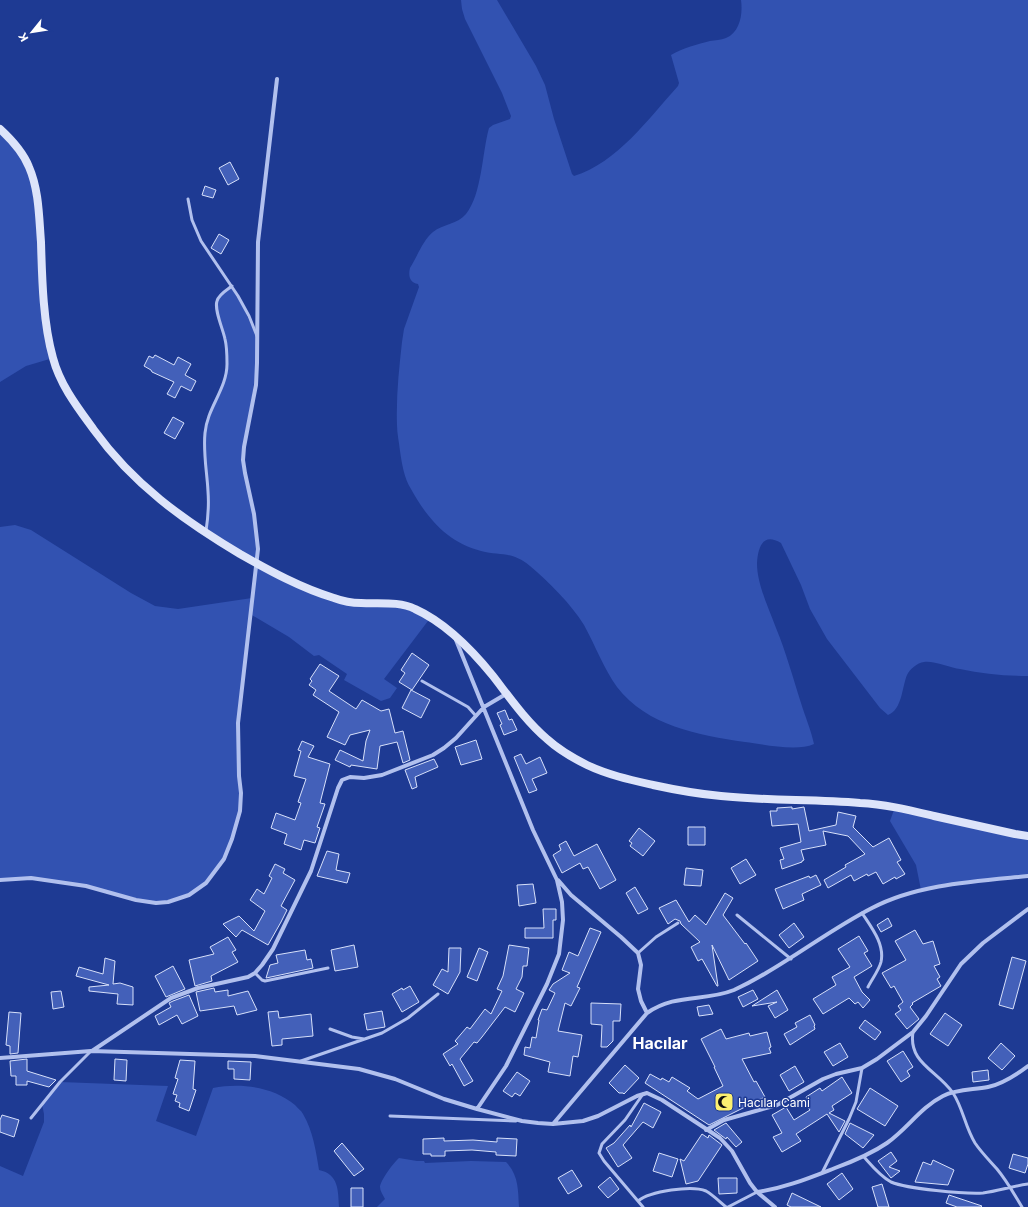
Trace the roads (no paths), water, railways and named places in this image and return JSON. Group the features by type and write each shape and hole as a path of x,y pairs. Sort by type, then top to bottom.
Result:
{"street":[{"path":"0,880 31,878 86,886 136,900 156,903 174,901 198,890 214,873 224,859 232,839 240,811 241,793 239,776 238,723 258,549 257,533 243,460 247,429 256,385 258,242 277,79"},
{"path":"0,129 16,145 25,159 34,183 38,200 43,290 48,331 53,358 61,380 94,431 113,454 131,474 158,499 183,518 256,563 294,582 337,599 357,603 403,604 431,617 454,634 491,674 522,714 546,738 568,755 610,774 688,792 725,797 862,803 895,807 1028,836"},
{"path":"454,634 533,830 557,880 562,902 563,920 559,954 547,984 506,1066 477,1109"},
{"path":"92,1051 171,998 198,988 242,978 256,972 273,949 311,871 338,788 342,780 350,777 364,778 382,775 433,755 456,738 484,707 506,694"},
{"path":"553,1124 647,1013 655,1008 668,1002 719,994 733,990 790,959 862,913 893,898 921,890 957,884 1028,876"},
{"path":"557,880 571,895 621,936 638,953 641,965 638,989 641,1001 647,1013"},
{"path":"706,1130 724,1120 776,1104 823,1079 862,1068 877,1059 913,1032 926,1016 961,964 983,943 1028,909"},
{"path":"0,1058 92,1051 255,1056 358,1069 395,1078 444,1099 477,1109 522,1121 553,1124 583,1121 598,1116 647,1093 662,1100 720,1138 727,1145 739,1163 746,1178 757,1192 773,1206"},
{"path":"757,1192 788,1186 864,1157 877,1150 896,1136 934,1102 952,1092 996,1085 1028,1066"}],"lane":[{"path":"188,200 192,220 201,241 209,255 232,286 249,316 257,338"},
{"path":"206,533 208,493 205,466 205,434 210,413 221,391 227,366 226,340 216,309 217,301 223,293 232,286"},
{"path":"422,681 468,707 476,716"},
{"path":"862,913 879,941 881,956 881,962 868,987"},
{"path":"737,915 790,959"},
{"path":"638,953 656,937 678,923"},
{"path":"256,972 262,980 265,981 328,968"},
{"path":"300,1062 366,1039 395,1026 419,1010 438,994"},
{"path":"330,1029 352,1037 366,1039"},
{"path":"913,1032 912,1041 916,1054 922,1063 944,1082 952,1092 958,1102 973,1139 1010,1187 1022,1207"},
{"path":"31,1118 60,1082 92,1051"},
{"path":"822,1173 849,1120 856,1102 862,1068"},
{"path":"643,1094 625,1120 602,1144 599,1153 643,1207"},
{"path":"390,1116 522,1121"},
{"path":"864,1157 880,1174 891,1181 911,1187 970,1193 1028,1184"},
{"path":"638,1201 649,1194 680,1189 699,1189 707,1192 727,1207 757,1192"},
{"path":"735,1203 736,1207"}],"place":[{"name":"Hacılar Cami","path":"724,1102"}],"district":[{"name":"Hacılar","path":"660,1043"}]}
